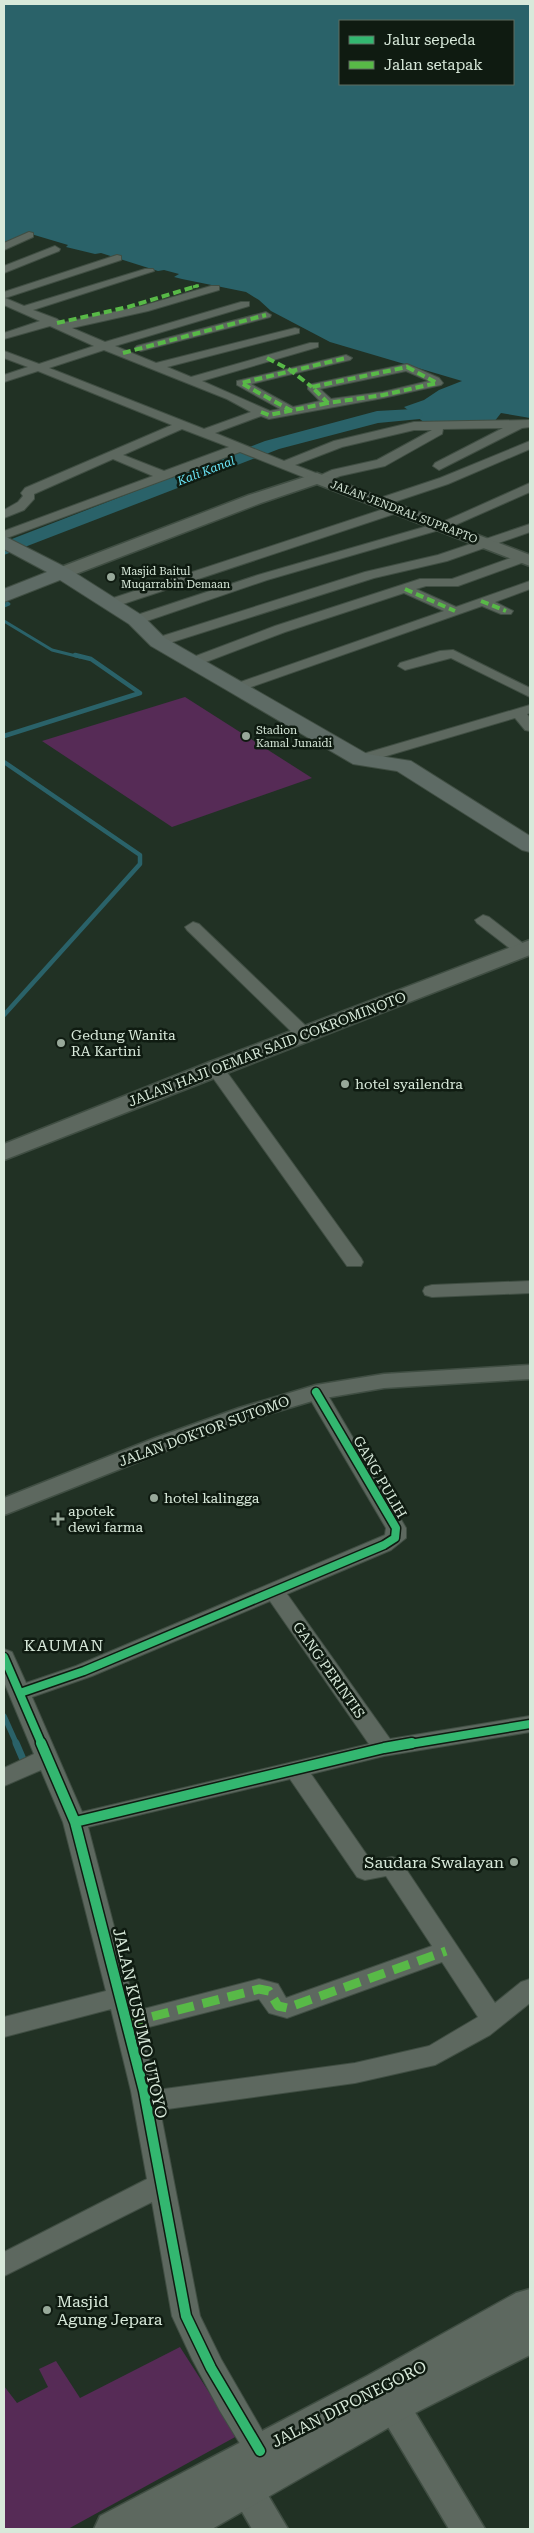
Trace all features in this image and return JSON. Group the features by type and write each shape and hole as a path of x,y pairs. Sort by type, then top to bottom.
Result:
{"main road":[{"name":"JALAN JENDRAL SUPRAPTO","path":"319,479 528,559"},
{"path":"7,594 255,499 319,479"},
{"path":"4,542 62,573 136,620 158,642 237,688 361,758 403,766 530,845"},
{"name":"JALAN HAJI OEMAR SAID COKROMINOTO","path":"4,1153 215,1068 527,949"},
{"name":"JALAN DIPONEGORO","path":"387,2397 530,2305"},
{"name":"JALAN DIPONEGORO","path":"114,2529 246,2468 387,2397 530,2336"},
{"name":"JALAN DIPONEGORO","path":"175,2529 246,2468"}],"street":[{"path":"4,247 29,235"},
{"path":"4,270 55,249"},
{"path":"4,295 117,258"},
{"path":"26,309 149,271"},
{"path":"4,336 128,308 201,285"},
{"path":"58,324 144,309 215,288"},
{"path":"4,300 104,346 193,380 269,415 437,383 435,380 407,367 312,387"},
{"path":"4,379 104,346 245,304"},
{"path":"123,353 266,315"},
{"path":"158,366 294,331"},
{"path":"193,380 314,345"},
{"name":"JALAN JENDRAL SUPRAPTO","path":"4,354 136,405 241,450 319,479"},
{"path":"267,358 290,370 312,387 328,403"},
{"path":"292,411 241,384 290,370 346,358"},
{"path":"202,434 261,412"},
{"path":"281,464 338,444 401,428 436,425 526,423"},
{"path":"439,466 526,423"},
{"path":"4,514 24,504 28,500 29,496 27,493 29,491 181,425"},
{"path":"319,479 381,463 438,431 436,425"},
{"path":"109,604 388,506 530,445"},
{"path":"4,535 164,476 241,450"},
{"path":"114,454 164,476"},
{"path":"136,620 234,586 370,548 441,525 511,498 530,487"},
{"path":"158,642 370,575 442,558 530,528"},
{"path":"193,662 425,582 453,583 528,559"},
{"path":"237,688 530,585"},
{"path":"405,589 455,611"},
{"path":"481,601 506,611"},
{"path":"270,606 301,624"},
{"path":"404,666 445,654 453,654 530,693"},
{"path":"361,758 524,711 530,727"},
{"path":"483,920 527,949"},
{"path":"193,927 304,1034"},
{"path":"215,1068 354,1262"},
{"path":"432,1292 530,1287"},
{"name":"JALAN DOKTOR SUTOMO","path":"4,1507 164,1442 247,1412 316,1392 384,1381 530,1372"},
{"name":"GANG PULIH","path":"274,1591 384,1545 396,1536 396,1528 316,1392"},
{"path":"20,1693 84,1671 274,1591"},
{"name":"GANG PERINTIS","path":"274,1591 384,1748"},
{"name":"JALAN KUSUMO UTOYO","path":"4,1657 75,1822 121,1997 146,2102 186,2316 194,2337 237,2415 246,2468"},
{"path":"75,1822 384,1748 530,1724"},
{"path":"4,1778 46,1758"},
{"path":"296,1770 365,1871 392,1866 493,2020"},
{"path":"127,2023 259,1989 269,1991 278,2006 287,2008 446,1951"},
{"path":"146,2102 355,2073 436,2055 493,2020 530,1989"},
{"path":"4,2027 121,1997"},
{"path":"4,2265 161,2184"},
{"path":"387,2397 468,2529"},
{"path":"246,2468 271,2529"}],"shaded area":[{"path":"185,697 312,778 172,827 42,741"},
{"path":"180,2347 237,2436 68,2529 4,2529 4,2386 17,2403 48,2387 39,2369 56,2361 80,2398"}],"water":[{"path":"4,4 530,4 530,418 501,413 494,422 425,423 404,407 424,400 439,390 462,381 330,342 271,311 246,292 174,277 179,274 164,270 158,271 101,253 95,254 66,247 68,245 31,234 4,244"}],"waterway":[{"name":"Kali Kanal","path":"4,549 272,445 377,417 413,415"},
{"path":"4,601 9,604 4,606"},
{"path":"4,621 52,650 80,657"},
{"path":"4,736 140,693 91,659 75,655"},
{"path":"4,762 140,855 140,864 4,1015"},
{"path":"4,1716 17,1745"},
{"path":"16,1743 25,1764"}],"marked path":[{"path":"57,323 128,307 201,285"},
{"path":"123,353 266,315"},
{"path":"267,358 290,370 312,387"},
{"path":"292,411 241,383 346,358"},
{"path":"261,412 269,415 328,403 312,387 407,367 435,380 437,383 383,395 328,403"},
{"path":"405,589 455,611"},
{"path":"481,601 506,611"},
{"path":"127,2023 259,1989 269,1991 278,2006 287,2008 446,1951"}],"cycle path":[{"path":"20,1693 84,1671 384,1545 395,1538 396,1528 316,1392"},
{"path":"4,1657 75,1822 144,2091 186,2316 211,2368 260,2451"},
{"path":"75,1822 384,1748 530,1724"}],"place":[{"name":"Masjid Baitul Muqarrabin Demaan","path":"111,577"},
{"name":"Stadion Kamal Junaidi","path":"246,736"},
{"name":"Gedung Wanita RA Kartini","path":"61,1043"},
{"name":"hotel syailendra","path":"345,1084"},
{"name":"hotel kalingga","path":"154,1498"},
{"name":"apotek dewi farma","path":"58,1519"},
{"name":"Saudara Swalayan","path":"514,1862"},
{"name":"Masjid Agung Jepara","path":"47,2310"}],"district":[{"name":"KAUMAN","path":"64,1645"}]}
